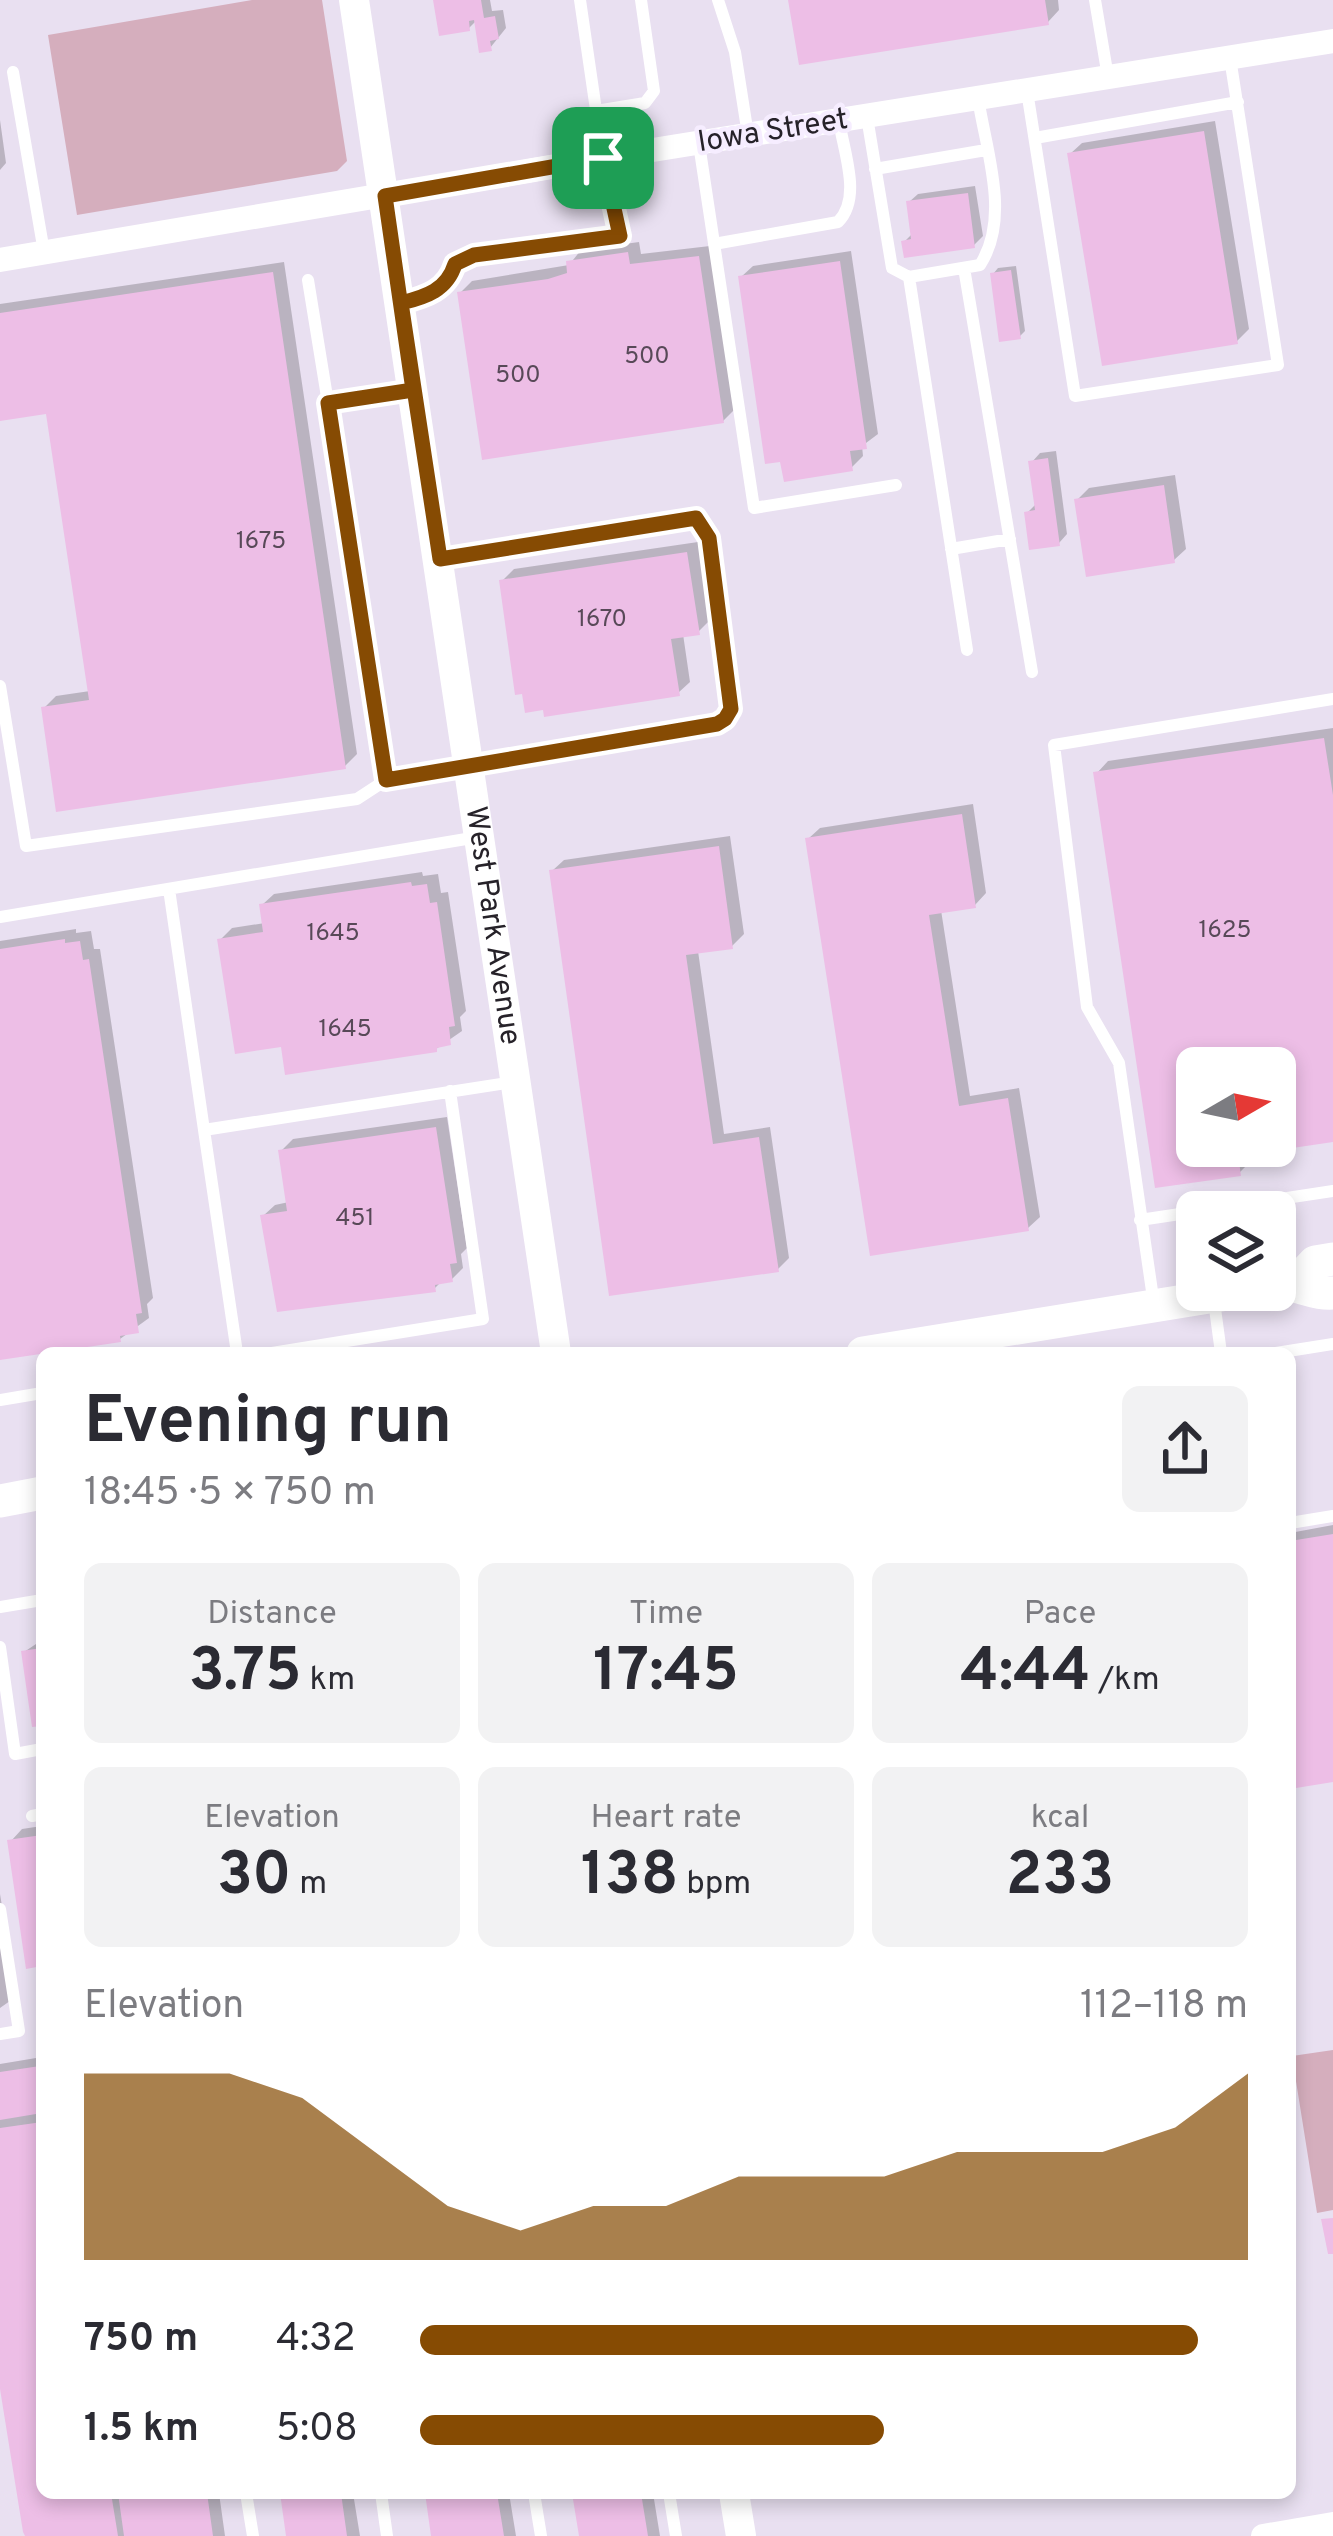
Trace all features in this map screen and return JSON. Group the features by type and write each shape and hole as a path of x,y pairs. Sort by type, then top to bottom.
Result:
{"main road":[{"path":"1296,1276 1315,1262 1333,1259"},
{"path":"1296,1286 1333,1293"},
{"path":"900,1347 1176,1303"},
{"path":"0,1501 36,1494"}],"street":[{"name":"West Park Avenue","path":"354,0 555,1347"},
{"name":"Iowa Street","path":"0,260 1333,41"},
{"path":"735,2499 741,2536"},
{"path":"1263,2536 1333,2524"}],"lane":[{"path":"401,303 430,296 451,277 455,264 474,255 620,236 603,158 580,0"},
{"path":"596,112 645,103 654,91 640,0"},
{"path":"718,0 735,52 748,135"},
{"path":"1095,0 1108,77"},
{"path":"1028,91 1075,396 1279,365 1230,56"},
{"path":"13,72 44,253"},
{"path":"867,117 886,248 892,268 910,278 980,265 993,245 996,217 977,98"},
{"path":"1035,138 1238,102"},
{"path":"714,244 838,222 852,198 839,121"},
{"path":"699,144 754,508 896,485"},
{"path":"875,169 986,150"},
{"path":"964,268 1032,672"},
{"path":"910,278 967,650"},
{"path":"308,280 386,780"},
{"path":"328,403 413,390"},
{"path":"0,686 26,846 357,799 386,780 725,719 731,709 709,538 696,518 440,559"},
{"path":"951,549 1010,539"},
{"path":"1154,1306 1119,1063 1087,1007 1054,745 1333,699"},
{"path":"0,917 481,836"},
{"path":"169,889 236,1347"},
{"path":"204,1130 514,1082"},
{"path":"309,1347 483,1319 450,1091"},
{"path":"1140,1220 1333,1191"},
{"path":"1216,1311 1220,1347"},
{"path":"1296,1350 1333,1344"},
{"path":"0,1400 36,1394"},
{"path":"1296,1522 1333,1516"},
{"path":"0,1606 36,1601"},
{"path":"0,1647 15,1754 36,1750"},
{"path":"0,1909 19,2031 0,2034"},
{"path":"247,2499 253,2536"},
{"path":"382,2499 388,2536"},
{"path":"535,2499 541,2536"},
{"path":"670,2499 676,2536"}],"shaded area":[{"path":"252,0 322,0 347,161 337,171 77,215 48,35"},
{"path":"1333,2050 1333,2210 1317,2213 1296,2081 1296,2055"}],"building":[{"path":"433,0 481,0 484,18 495,16 499,39 490,41 492,51 479,53 474,20 469,21 470,31 439,36"},
{"path":"788,0 1045,0 1049,25 799,65"},
{"path":"1204,131 1238,344 1102,366 1067,153"},
{"path":"968,193 975,248 904,258 901,241 911,239 906,201"},
{"path":"628,252 630,264 699,256 724,423 482,460 457,292 548,279 567,273 566,261"},
{"path":"840,261 867,449 850,451 853,471 784,482 780,462 765,464 738,276"},
{"path":"1011,270 1021,339 999,342 990,273"},
{"path":"273,272 346,769 56,812 41,707 89,700 46,414 0,421 0,313"},
{"path":"1048,458 1060,546 1029,550 1024,512 1035,510 1028,461"},
{"path":"1164,485 1175,563 1086,577 1074,499"},
{"path":"687,552 700,635 671,639 680,696 544,717 543,710 525,713 522,694 515,695 499,580"},
{"path":"1324,738 1333,795 1333,1142 1296,1147 1296,1047 1176,1047 1176,1167 1240,1167 1241,1176 1155,1188 1093,772"},
{"path":"962,814 976,908 929,915 959,1106 1008,1098 1029,1231 870,1256 805,838"},
{"path":"719,846 733,949 686,955 713,1144 759,1137 779,1272 609,1296 549,870"},
{"path":"411,882 412,886 427,884 430,903 437,902 455,1026 449,1027 451,1045 437,1052 285,1075 281,1047 235,1054 217,939 263,932 259,904"},
{"path":"65,939 65,943 80,941 83,960 89,959 142,1313 136,1314 139,1333 120,1336 121,1342 36,1347 36,1355 0,1360 0,949"},
{"path":"436,1127 457,1263 450,1264 453,1282 435,1285 436,1292 277,1312 260,1215 287,1211 278,1150"},
{"path":"1333,1534 1333,1782 1296,1788 1296,1540"},
{"path":"36,1649 36,1727 32,1727 21,1651"},
{"path":"36,1836 36,1967 26,1969 7,1840"},
{"path":"36,2067 36,2114 0,2120 0,2072"},
{"path":"36,2123 36,2499 112,2499 118,2536 25,2536 23,2532 0,2389 0,2128"},
{"path":"1333,2218 1333,2254 1328,2254 1321,2219"},
{"path":"119,2499 208,2499 213,2536 124,2536"},
{"path":"281,2499 342,2499 347,2536 286,2536"},
{"path":"426,2499 498,2499 504,2536 431,2536"},
{"path":"573,2499 642,2499 648,2536 579,2536"}],"route":[{"path":"603,158 620,236 474,255 455,264 451,277 430,296 401,303 440,559 696,518 709,538 731,709 717,724 386,780 328,403 413,390 385,196 603,158"}]}
